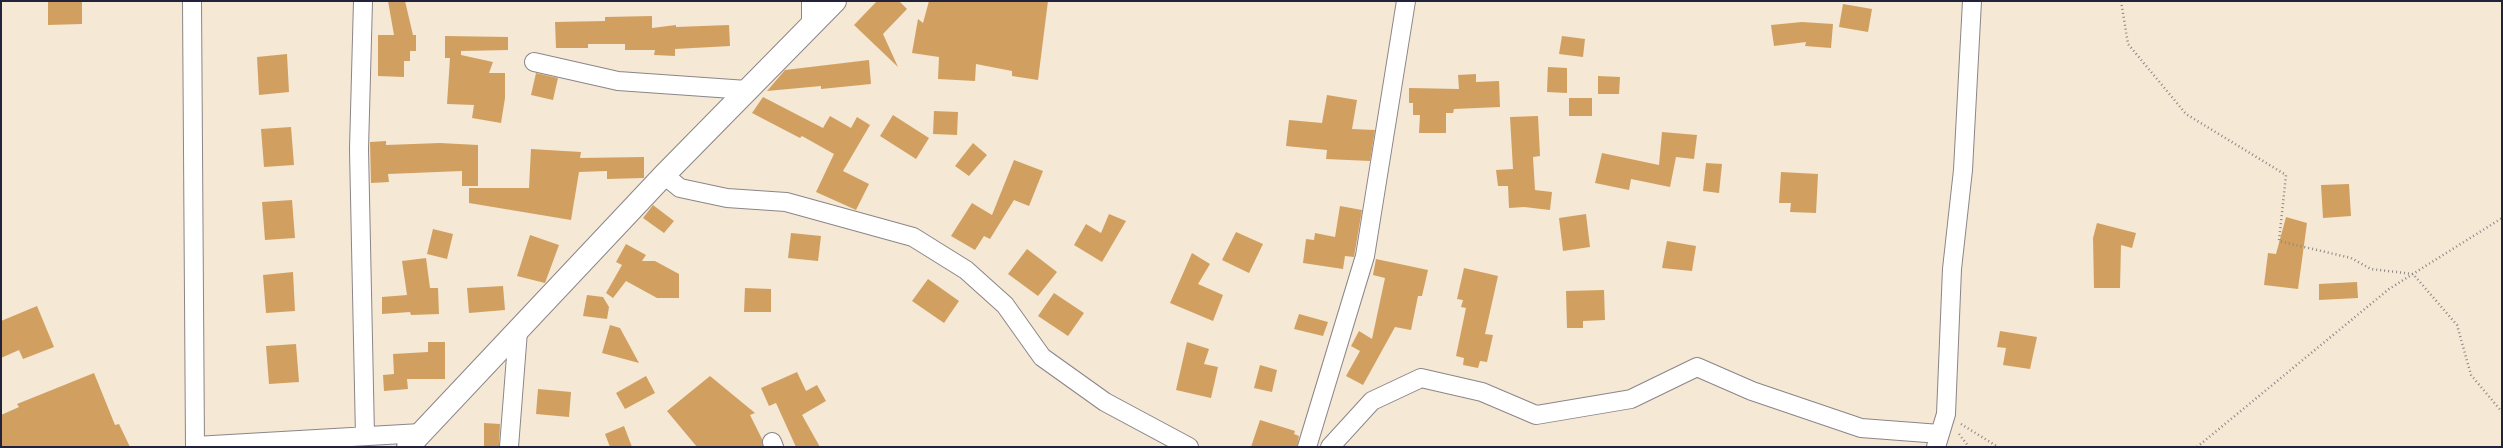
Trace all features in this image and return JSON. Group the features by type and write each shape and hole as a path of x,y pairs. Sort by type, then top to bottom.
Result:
{"main road":[{"path":"415,440 664,175 835,1"}],"street":[{"path":"192,1 195,447 365,436 415,440"},
{"path":"363,1 359,149 365,436"},
{"path":"811,1 811,25"},
{"path":"1307,447 1365,256 1406,1"},
{"path":"1330,447 1372,401 1420,378 1482,392 1536,415 1631,399 1698,367 1752,391 1861,428 1938,441 1946,414 1952,269 1963,170 1972,1"},
{"path":"534,62 618,81 748,90"},
{"path":"664,175 680,188 727,198 786,202 913,237 966,270 1005,305 1042,357 1105,402 1189,447"},
{"path":"509,447 518,331"}],"path":[{"path":"2121,1 2128,44 2186,114 2286,175 2279,241 2350,258 2371,269 2413,274 2457,325 2471,375 2502,412"},
{"path":"2197,447 2332,334 2389,289 2502,218"},
{"path":"1946,414 1969,447"},
{"path":"1946,414 1998,447"}],"building":[{"path":"48,1 82,1 82,24 48,25"},
{"path":"388,1 405,1 413,35 416,35 416,51 410,51 410,61 404,61 404,77 378,76 378,35 394,35"},
{"path":"877,1 899,1 907,9 883,34 898,67 854,25"},
{"path":"929,1 1048,1 1038,80 1012,76 1012,71 976,64 975,81 938,79 939,57 912,53 918,19 923,23"},
{"path":"1843,4 1872,9 1868,32 1839,27"},
{"path":"652,16 652,28 676,25 676,27 729,25 730,46 675,49 675,56 654,55 655,50 625,50 625,44 588,44 588,48 556,48 555,22 605,21 605,17"},
{"path":"1802,22 1833,24 1831,48 1805,46 1806,42 1774,46 1771,25"},
{"path":"445,36 508,37 508,50 461,51 461,55 493,62 489,73 505,73 505,98 501,123 472,118 474,105 447,104 450,58 445,58"},
{"path":"1562,36 1585,39 1583,57 1559,54"},
{"path":"287,54 289,92 259,95 257,57"},
{"path":"869,60 871,84 821,89 821,86 767,91 785,70"},
{"path":"1548,67 1567,68 1567,93 1547,92"},
{"path":"536,73 558,78 553,100 531,95"},
{"path":"1476,74 1476,82 1499,81 1500,107 1454,109 1453,113 1446,113 1446,133 1419,133 1420,115 1413,115 1413,103 1409,103 1409,88 1459,89 1458,75"},
{"path":"1598,76 1620,77 1619,94 1598,94"},
{"path":"1327,95 1357,100 1352,129 1375,130 1370,161 1326,159 1327,150 1286,146 1289,120 1322,123"},
{"path":"763,97 823,128 830,116 851,128 857,117 870,125 843,171 869,184 856,210 816,192 834,154 802,136 800,138 752,113"},
{"path":"1569,98 1592,98 1592,116 1569,116"},
{"path":"934,111 958,112 957,135 933,134"},
{"path":"893,115 929,138 916,159 880,136"},
{"path":"1538,116 1540,156 1533,157 1535,190 1552,192 1550,210 1524,207 1509,208 1508,186 1498,186 1496,170 1513,169 1510,117"},
{"path":"291,127 294,165 264,167 261,129"},
{"path":"1662,132 1697,135 1694,159 1676,157 1670,187 1631,179 1629,190 1595,183 1602,153 1659,165"},
{"path":"386,141 386,145 440,143 478,145 478,186 462,186 462,171 388,174 389,182 371,183 370,142"},
{"path":"973,143 987,155 969,176 955,166"},
{"path":"531,149 581,152 580,158 644,157 644,178 607,179 607,171 579,172 571,220 469,203 469,188 529,188"},
{"path":"1014,160 1043,171 1029,206 1014,200 990,239 984,236 975,250 951,236 972,203 992,215"},
{"path":"1706,163 1722,164 1719,193 1703,191"},
{"path":"1781,172 1818,174 1816,213 1790,212 1791,203 1779,203"},
{"path":"2349,184 2351,216 2323,218 2321,185"},
{"path":"292,200 295,238 265,240 262,202"},
{"path":"653,205 674,221 664,233 643,218"},
{"path":"1340,206 1362,210 1354,257 1345,256 1343,269 1303,263 1306,239 1314,240 1315,233 1335,237"},
{"path":"1109,214 1126,221 1102,262 1074,245 1086,224 1101,233"},
{"path":"1586,214 1590,247 1563,251 1559,218"},
{"path":"2286,217 2307,223 2298,289 2264,285 2268,253 2276,254"},
{"path":"2097,223 2136,233 2132,248 2121,245 2120,288 2094,288 2093,238"},
{"path":"433,229 453,234 447,259 427,254"},
{"path":"1236,232 1263,244 1249,273 1222,260"},
{"path":"791,233 821,236 818,261 788,258"},
{"path":"530,235 559,245 545,283 517,276"},
{"path":"1667,241 1696,246 1692,271 1662,268"},
{"path":"626,244 646,255 642,261 655,261 679,274 679,298 657,298 626,281 613,298 606,293 622,265 616,262"},
{"path":"1027,249 1057,272 1038,296 1008,274"},
{"path":"1192,253 1210,264 1198,284 1223,295 1213,321 1170,303"},
{"path":"426,258 430,288 438,288 439,314 411,315 410,312 382,314 382,297 407,295 402,261"},
{"path":"1376,259 1428,270 1422,296 1418,296 1411,330 1395,327 1363,385 1346,376 1360,351 1351,346 1359,331 1372,339 1385,278 1373,275"},
{"path":"1464,268 1498,276 1485,334 1493,335 1487,362 1480,361 1478,368 1463,365 1464,358 1456,356 1466,308 1461,307 1463,300 1457,299"},
{"path":"293,272 295,311 266,313 263,275"},
{"path":"928,279 959,301 944,323 912,301"},
{"path":"2357,282 2358,298 2319,300 2319,284"},
{"path":"503,286 505,310 469,313 467,288"},
{"path":"745,288 771,289 771,312 744,312"},
{"path":"1604,290 1605,320 1583,321 1583,328 1567,328 1566,291"},
{"path":"1054,293 1084,313 1068,336 1038,316"},
{"path":"587,295 603,297 609,307 607,319 583,316"},
{"path":"37,306 54,347 23,359 19,350 1,358 1,321"},
{"path":"1299,314 1328,322 1323,336 1294,329"},
{"path":"610,325 620,328 639,363 602,353"},
{"path":"2000,331 2037,337 2030,369 2003,365 2006,348 1997,347"},
{"path":"428,342 445,342 445,379 407,379 408,389 384,391 383,375 394,374 393,354 428,352"},
{"path":"1187,342 1209,349 1204,364 1218,367 1211,398 1176,390"},
{"path":"296,344 299,382 269,384 266,346"},
{"path":"1260,365 1277,370 1272,392 1254,388"},
{"path":"797,372 806,391 817,385 826,401 802,415 820,447 796,447 776,403 769,406 761,388"},
{"path":"94,373 115,425 119,424 130,447 1,447 1,415 19,407 17,404"},
{"path":"646,376 655,393 625,409 616,393"},
{"path":"710,376 755,413 750,415 762,439 763,447 697,447 667,411"},
{"path":"538,389 571,392 569,417 536,414"},
{"path":"1260,420 1295,431 1294,434 1299,436 1297,447 1251,447"},
{"path":"484,423 500,424 499,447 484,447"},
{"path":"624,426 632,447 610,447 605,434"}]}
